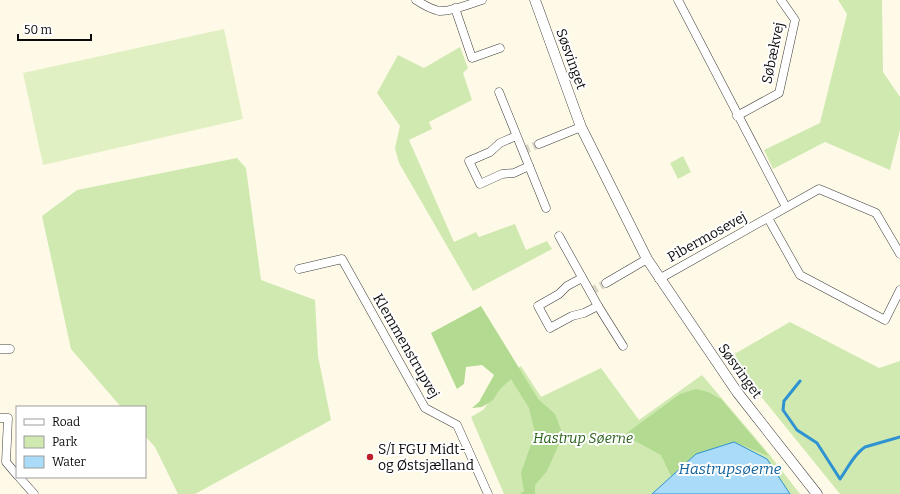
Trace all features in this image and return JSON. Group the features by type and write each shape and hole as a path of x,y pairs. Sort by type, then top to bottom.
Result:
{"street":[{"path":"416,0 439,11 482,0"},
{"name":"Søsvinget","path":"535,0 581,127 647,259 659,279 737,392 817,494"},
{"path":"678,0 737,116 786,207"},
{"name":"Søbækvej","path":"737,116 778,93 795,20 781,0"},
{"path":"455,8 472,58 500,48"},
{"path":"499,92 546,208"},
{"path":"539,144 581,127"},
{"path":"516,136 500,143 490,152 469,161 480,184 502,174 514,173 528,166"},
{"name":"Pibermosevej","path":"659,279 819,189 876,213 900,254"},
{"name":"Pibermosevej","path":"768,218 800,275 885,320 900,290"},
{"path":"559,236 598,306 623,346"},
{"name":"Klemmenstrupvej","path":"299,269 342,259 425,408 457,425 488,494"},
{"path":"606,282 647,259"},
{"path":"582,278 567,286 559,294 538,306 550,328 572,316 584,313 598,306"},
{"path":"0,349 10,349"},
{"path":"0,418 8,418 6,462 16,474"},
{"path":"20,478 34,494"}],"green space":[{"path":"838,0 882,0 883,72 900,97 900,130 890,170 825,142 773,169 764,150 820,123 847,14"},
{"path":"224,29 243,119 43,165 23,73"},
{"path":"460,47 468,68 463,73 472,100 429,122 432,129 409,140 454,242 476,232 479,237 515,224 526,250 547,241 552,249 473,291 399,163 395,148 400,126 377,93 398,55 424,68"},
{"path":"683,156 691,172 678,179 670,163"},
{"path":"237,158 246,168 261,280 315,300 318,356 331,420 195,494 178,494 155,447 146,437 146,406 120,406 71,349 42,216 77,190"},
{"path":"481,306 538,399 555,414 563,435 547,471 535,485 535,494 520,494 524,491 521,473 535,433 529,408 511,379 500,389 493,400 482,407 472,408 479,402 494,375 482,365 466,367 464,384 457,389 431,333"},
{"path":"790,322 879,368 900,361 900,494 840,494 729,357"},
{"name":"Hastrup Søerne","path":"521,366 541,397 601,368 639,420 702,375 769,454 800,494 504,494 471,417 483,410 503,381"},
{"path":"696,389 708,392 721,399 769,456 734,442 696,454 671,476 661,455 624,435 680,394"}],"water":[{"name":"Hastrupsøerne","path":"734,442 767,459 790,494 652,494 696,454"}],"waterway":[{"path":"800,381 784,401 783,410 797,430 817,443 840,479 854,457 865,447 900,437"}],"tunnel":[{"path":"522,151 539,144"},
{"path":"590,292 606,283"}],"place":[{"name":"S/I FGU Midt- og Østsjælland","path":"370,457"}]}
